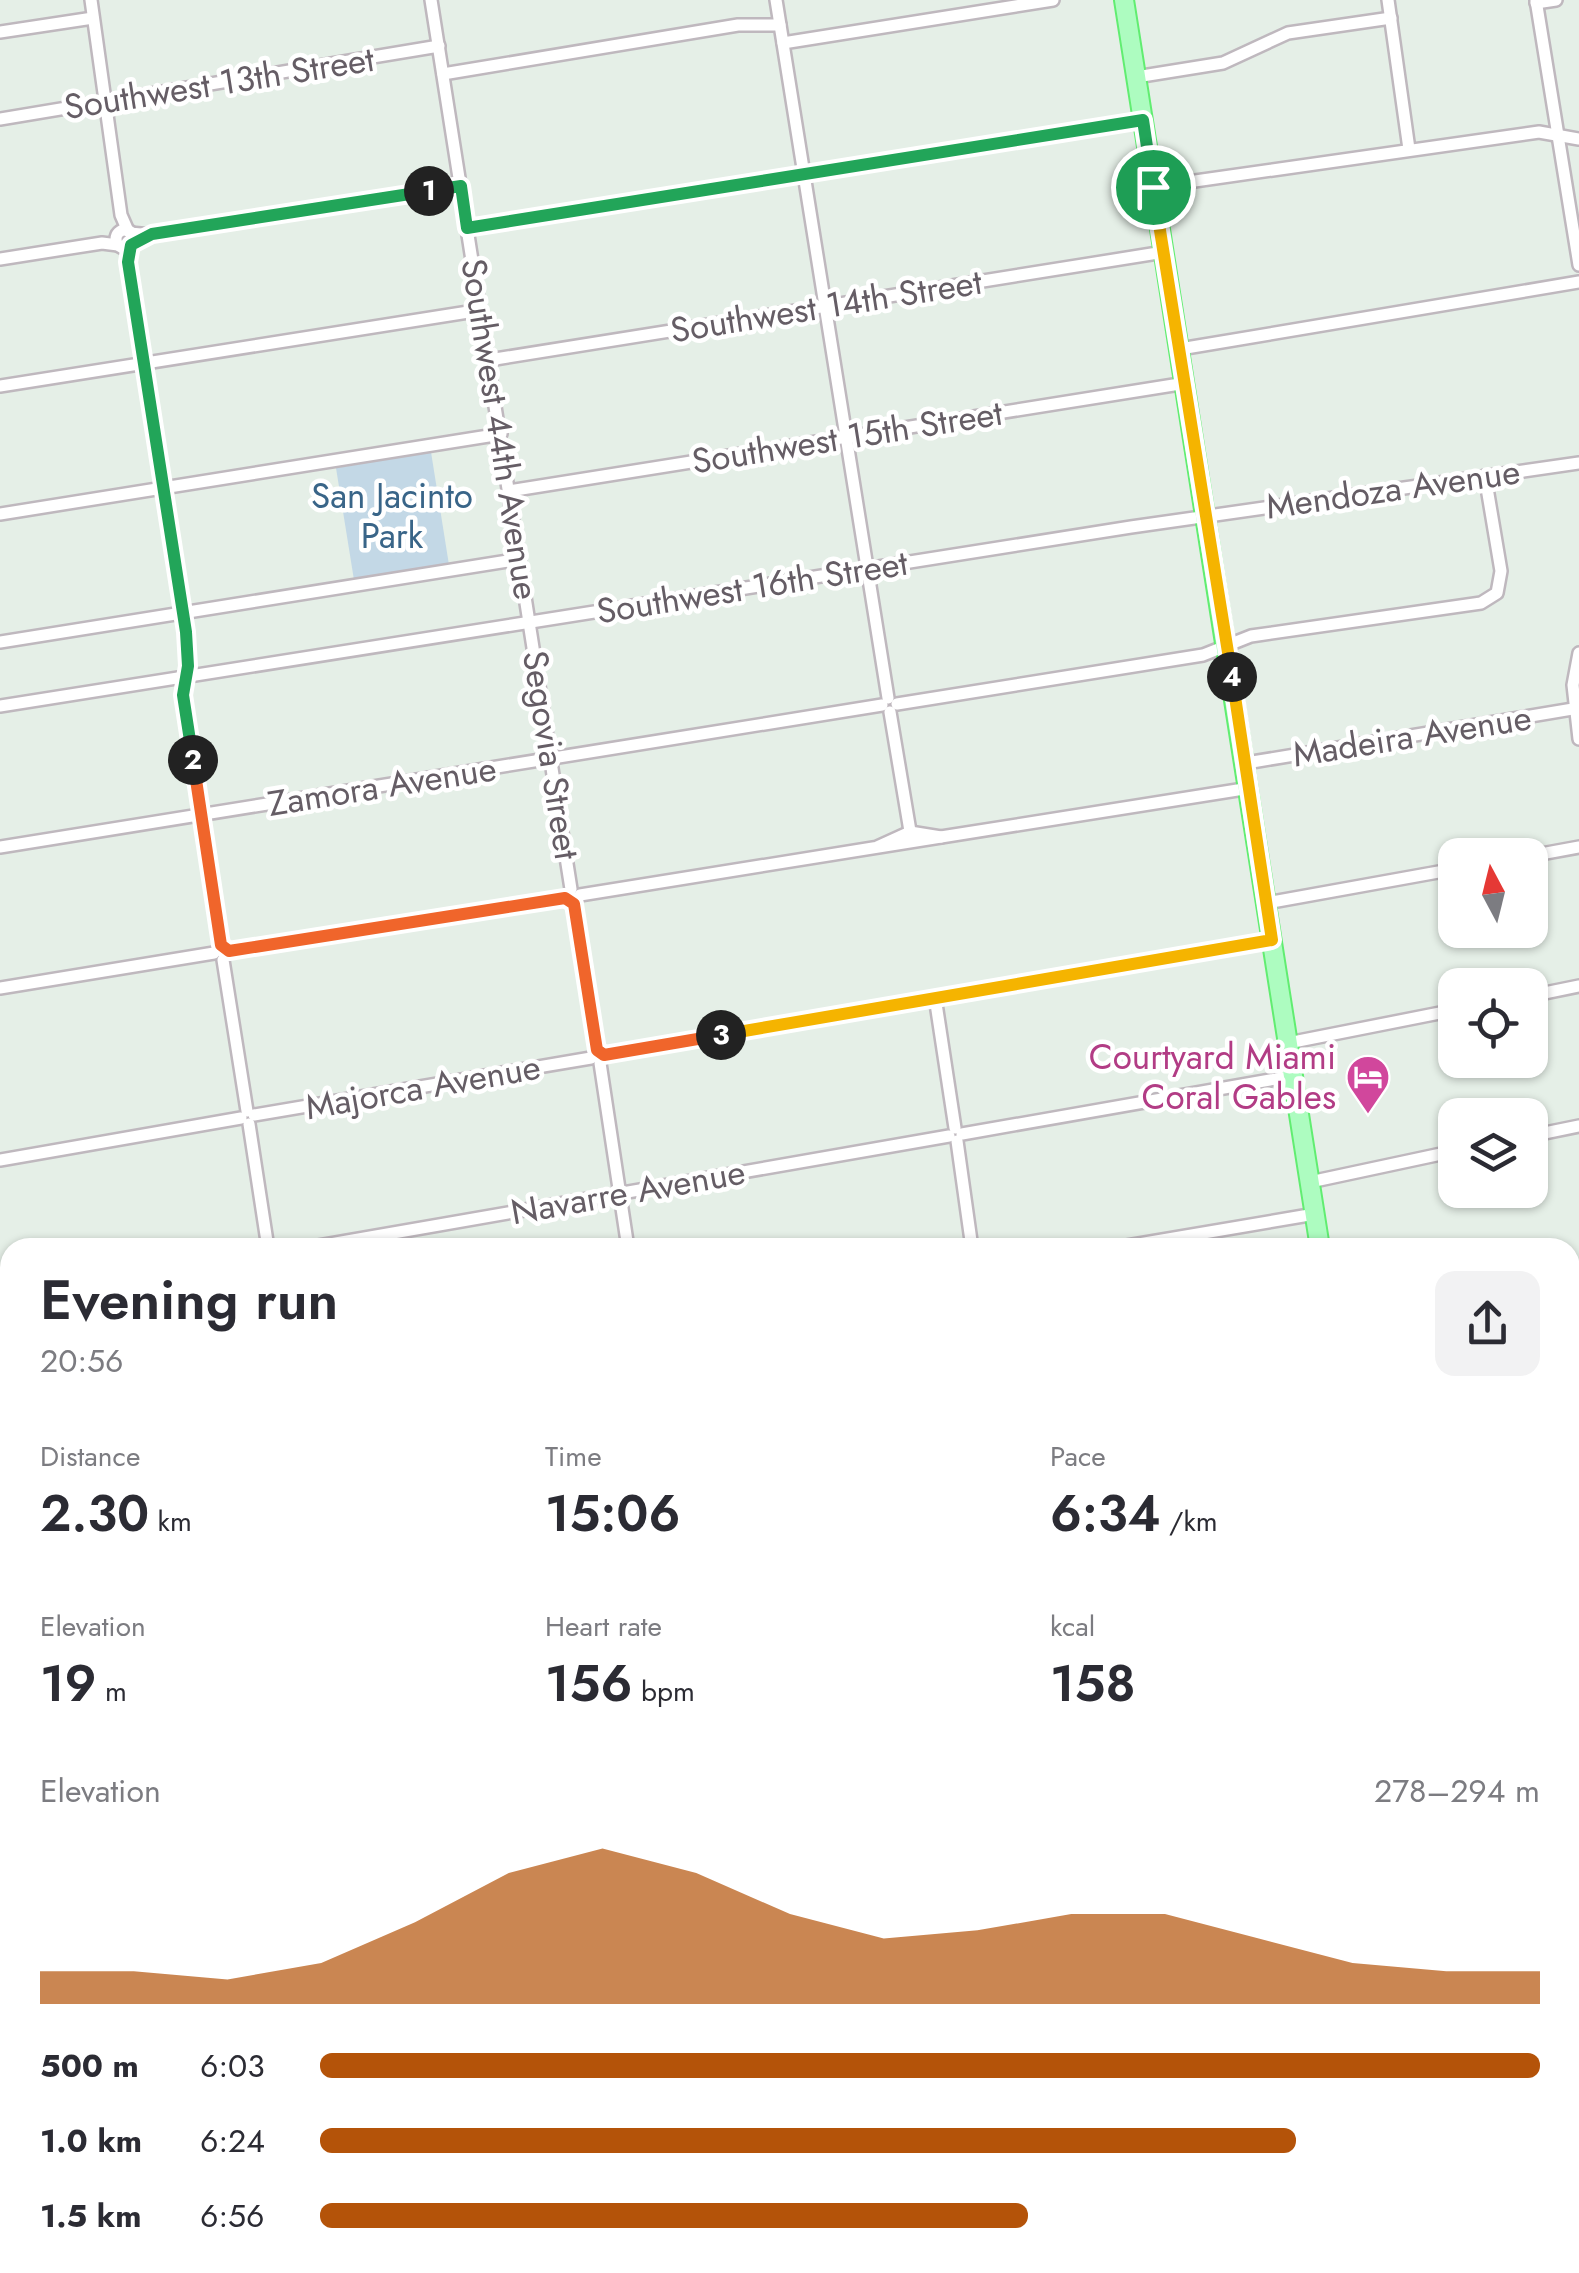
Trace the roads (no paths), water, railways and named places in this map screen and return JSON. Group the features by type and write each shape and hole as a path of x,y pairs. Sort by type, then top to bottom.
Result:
{"main road":[{"path":"1124,0 1319,1238"}],"street":[{"path":"91,0 183,613 183,695 266,1238"},
{"name":"Southwest 44th Avenue","path":"431,0 530,622"},
{"path":"0,988 877,847 910,836 776,0"},
{"path":"783,43 1053,0"},
{"path":"1388,0 1409,149"},
{"path":"1556,0 1536,2 1579,265"},
{"path":"0,32 93,18"},
{"path":"1136,77 1223,63 1288,33 1391,18"},
{"path":"443,74 738,25 780,25"},
{"name":"Southwest 13th Street","path":"0,119 439,46"},
{"path":"467,228 1143,120"},
{"path":"1153,187 1539,132 1579,139"},
{"path":"0,259 461,186"},
{"name":"Southwest 14th Street","path":"489,360 1164,252"},
{"path":"1180,349 1579,282"},
{"path":"0,386 481,310"},
{"name":"Southwest 15th Street","path":"509,491 1186,383"},
{"path":"0,514 501,434"},
{"name":"Mendoza Avenue","path":"1207,515 1579,463"},
{"name":"Zamora Avenue","path":"0,847 1203,656 1251,636 1475,605 1496,592 1501,571 1485,476"},
{"name":"Southwest 16th Street","path":"0,706 1207,515"},
{"path":"0,642 520,558"},
{"name":"Segovia Street","path":"530,622 627,1238"},
{"path":"1579,653 1573,677 1579,739"},
{"name":"Madeira Avenue","path":"1246,763 1577,709"},
{"name":"Madeira Avenue","path":"910,836 940,836 1250,788"},
{"path":"1548,853 1579,847"},
{"path":"1267,904 1438,872"},
{"name":"Majorca Avenue","path":"0,1160 1272,940"},
{"path":"1548,992 1579,986"},
{"path":"935,997 971,1238"},
{"path":"1288,1043 1438,1013"},
{"name":"Navarre Avenue","path":"364,1238 1293,1076"},
{"path":"1548,1132 1579,1126"},
{"path":"1310,1182 1438,1156"},
{"path":"1174,1238 1315,1214"}],"place":[{"name":"Courtyard Miami Coral Gables","path":"1368,1115"}],"park label":[{"name":"San Jacinto Park","path":"392,516"}]}
